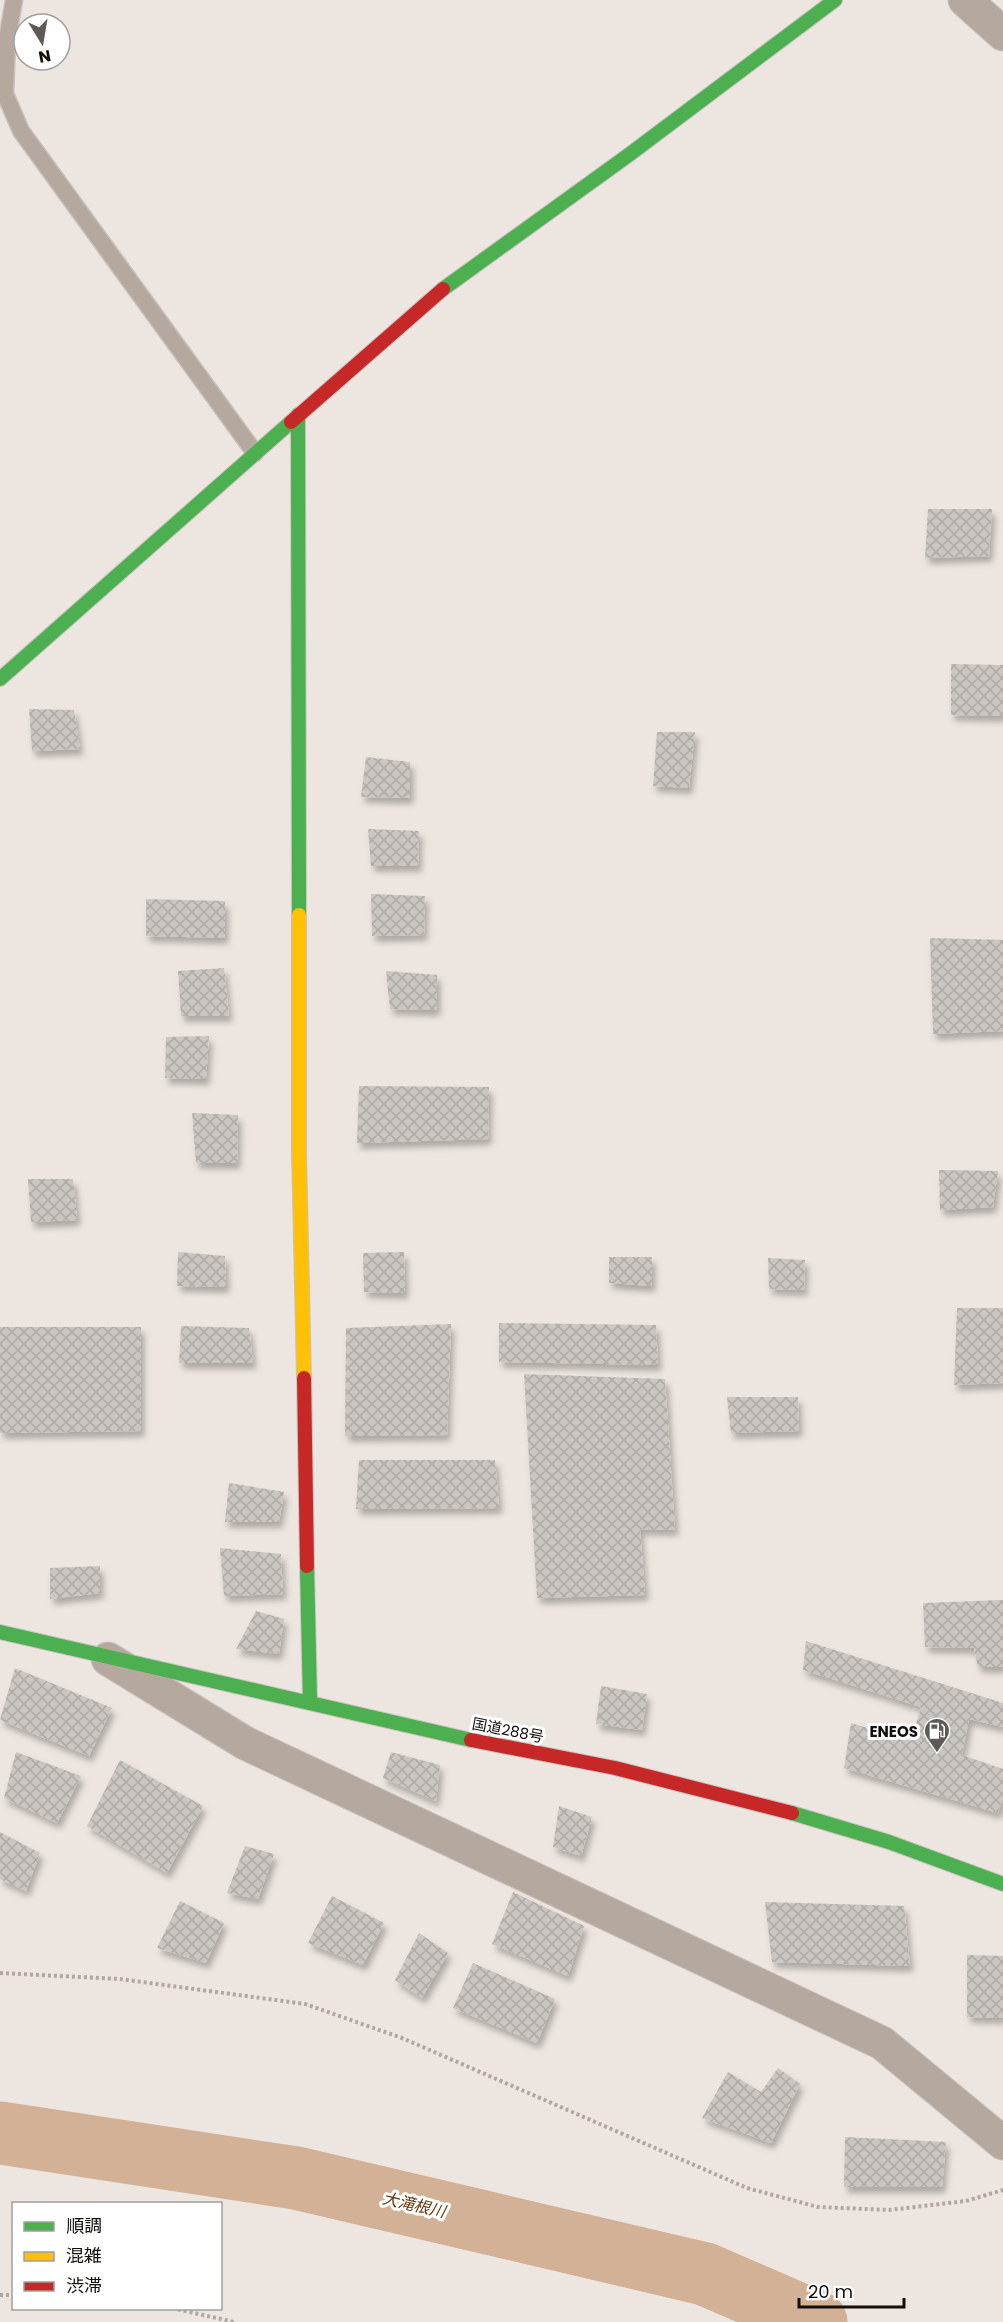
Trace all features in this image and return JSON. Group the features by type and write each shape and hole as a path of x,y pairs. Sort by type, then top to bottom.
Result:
{"main road":[{"path":"0,679 442,289 630,154 835,0"},
{"path":"298,415 299,1150 310,1701"},
{"name":"国道288号","path":"0,1632 468,1738 615,1768 760,1804 889,1842 1003,1884"}],"street":[{"path":"965,0 1003,34"},
{"path":"99,1654 245,1743 882,2043 1003,2143"}],"lane":[{"path":"14,0 7,40 6,94 21,131 255,453"}],"path":[{"path":"0,1973 120,1979 304,2004 402,2038 747,2188 818,2207 889,2210 966,2201 1003,2190"},
{"path":"181,2310 234,2322"}],"building":[{"path":"928,509 992,509 989,556 925,558"},
{"path":"951,664 1003,665 1003,716 951,715"},
{"path":"29,709 74,710 80,749 32,751"},
{"path":"657,732 695,732 689,788 653,786"},
{"path":"366,757 410,762 410,798 361,797"},
{"path":"368,829 419,831 418,866 371,866"},
{"path":"371,894 425,896 424,935 372,936"},
{"path":"146,899 225,901 225,938 146,936"},
{"path":"930,938 1003,940 1003,1031 933,1034"},
{"path":"224,968 229,1016 181,1016 178,971"},
{"path":"386,971 437,975 437,1010 390,1009"},
{"path":"209,1036 206,1079 165,1078 166,1037"},
{"path":"359,1086 489,1087 488,1139 357,1143"},
{"path":"192,1113 238,1115 237,1163 196,1163"},
{"path":"939,1170 998,1171 993,1207 940,1210"},
{"path":"28,1179 73,1179 77,1220 31,1222"},
{"path":"178,1252 225,1256 226,1287 177,1286"},
{"path":"404,1252 405,1293 364,1292 363,1253"},
{"path":"609,1257 652,1257 652,1286 609,1283"},
{"path":"768,1258 805,1260 804,1290 769,1289"},
{"path":"957,1308 1003,1308 1003,1383 954,1385"},
{"path":"499,1323 656,1325 658,1365 499,1362"},
{"path":"451,1324 447,1435 345,1436 346,1328"},
{"path":"181,1326 249,1328 253,1363 179,1363"},
{"path":"0,1327 141,1327 141,1431 0,1433"},
{"path":"524,1374 665,1379 675,1530 640,1529 645,1595 537,1598"},
{"path":"727,1397 798,1397 799,1431 731,1433"},
{"path":"359,1460 495,1460 499,1508 356,1509"},
{"path":"229,1483 284,1492 279,1522 225,1522"},
{"path":"220,1548 281,1554 283,1594 224,1596"},
{"path":"100,1566 100,1593 50,1599 50,1568"},
{"path":"1003,1600 1003,1667 978,1667 974,1648 925,1647 923,1603"},
{"path":"256,1611 284,1619 279,1654 236,1649"},
{"path":"806,1641 1003,1703 1003,1727 969,1719 962,1755 1003,1769 1003,1798 998,1813 844,1768 851,1723 911,1741 921,1707 803,1670"},
{"path":"15,1668 112,1708 89,1756 0,1720"},
{"path":"601,1686 647,1694 642,1730 596,1724"},
{"path":"16,1752 81,1776 57,1823 4,1798"},
{"path":"391,1752 440,1765 436,1801 383,1778"},
{"path":"120,1760 203,1806 167,1873 87,1826"},
{"path":"559,1806 592,1817 581,1856 553,1847"},
{"path":"0,1832 40,1853 26,1891 0,1879"},
{"path":"245,1846 274,1854 258,1899 227,1893"},
{"path":"513,1892 584,1926 568,1976 492,1944"},
{"path":"332,1896 384,1923 363,1965 308,1943"},
{"path":"180,1901 224,1923 206,1963 157,1948"},
{"path":"765,1902 904,1906 910,1966 772,1962"},
{"path":"419,1933 448,1953 422,1998 395,1980"},
{"path":"967,1955 1003,1956 1003,2018 967,2017"},
{"path":"473,1963 555,1999 537,2043 453,2008"},
{"path":"778,2068 800,2084 771,2143 702,2118 728,2072 761,2092"},
{"path":"845,2137 946,2142 942,2187 844,2187"}],"waterway":[{"name":"大滝根川","path":"0,2133 296,2178 705,2274 816,2322"}],"traffic: fast":[{"path":"443,289 630,154 835,0"},
{"path":"298,415 299,915"},
{"path":"0,679 291,422"},
{"path":"307,1566 310,1701"},
{"path":"0,1632 471,1740"},
{"path":"792,1813 889,1842 1003,1884"}],"traffic: slow":[{"path":"299,915 299,1151 304,1378"}],"traffic: jam":[{"path":"291,422 443,289"},
{"path":"304,1378 307,1566"},
{"path":"471,1740 615,1768 792,1813"}],"place":[{"name":"ENEOS","path":"937,1754"}]}
